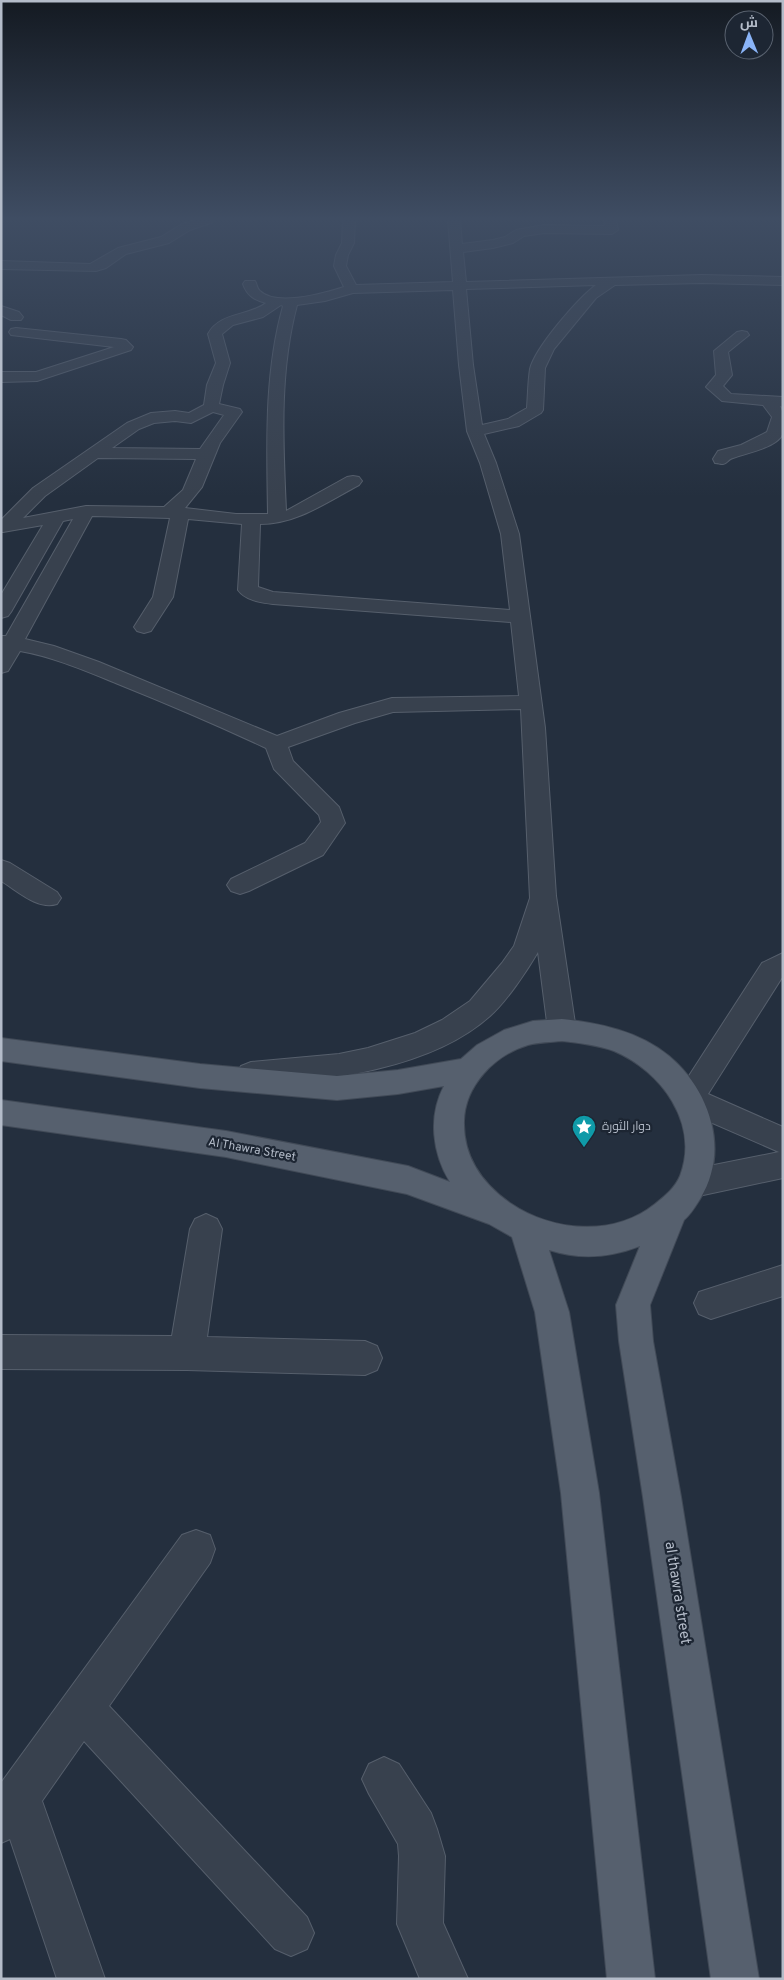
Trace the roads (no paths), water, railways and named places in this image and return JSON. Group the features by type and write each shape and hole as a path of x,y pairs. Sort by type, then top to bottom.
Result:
{"main road":[{"path":"631,1979 580,1493 552,1312 511,1221 470,1187 454,1157 448,1126 449,1119 453,1096 467,1070 493,1048 525,1034 562,1030 600,1034 636,1048 666,1070 689,1099 700,1126 702,1155 694,1183 684,1200 670,1214"},
{"path":"1,1049 200,1076 337,1088 398,1082 467,1070"},
{"name":"Al Thawra Street","path":"7,1118 226,1144 399,1178 561,1240 601,1242 639,1233 670,1214"},
{"name":"al thawra street","path":"670,1214 646,1269 633,1306 635,1332 735,1979"}],"street":[{"path":"7,312 16,317"},
{"path":"211,407 222,363 215,334 216,330 225,323 261,312"},
{"path":"277,519 276,389 286,312"},
{"path":"461,312 475,431 488,463 510,534 534,728 543,896 562,1030"},
{"path":"475,431 513,423 535,410 538,368 547,348 577,312"},
{"path":"1,377 37,376 126,347 121,343 16,332"},
{"path":"721,459 724,455 748,449 774,435 780,417 775,402 727,398 714,387 724,376 721,350 742,335"},
{"path":"3,526 39,492 132,426 151,418 175,416 191,418 211,407 234,412 206,454 196,487 174,513 163,597 144,627"},
{"path":"96,453 206,454"},
{"path":"3,526 86,511 174,513 251,519 277,519 293,514 353,482"},
{"path":"1,667 8,642 23,622 86,511"},
{"path":"1,612 9,586 57,516"},
{"path":"251,519 248,590 259,596 519,617"},
{"path":"8,642 76,660 172,698 276,744 347,718 392,705 530,702"},
{"path":"240,885 314,849 333,824 331,812 323,802 282,764 276,744"},
{"path":"1,869 48,898"},
{"path":"200,1076 287,1072 355,1062 398,1051 445,1032 478,1011 514,968 527,947 543,896"},
{"path":"783,963 772,970 689,1099 783,1141"},
{"path":"694,1183 783,1165"},
{"path":"188,1353 206,1229"},
{"path":"711,1303 783,1280"},
{"path":"1,1352 188,1353 365,1358"},
{"path":"80,1979 10,1809 81,1707 196,1549"},
{"path":"81,1707 291,1933"},
{"path":"384,1779 415,1829 420,1844 422,1856 420,1924 444,1979"}],"place":[{"name":"دوار الثورة","path":"584,1148"}]}
